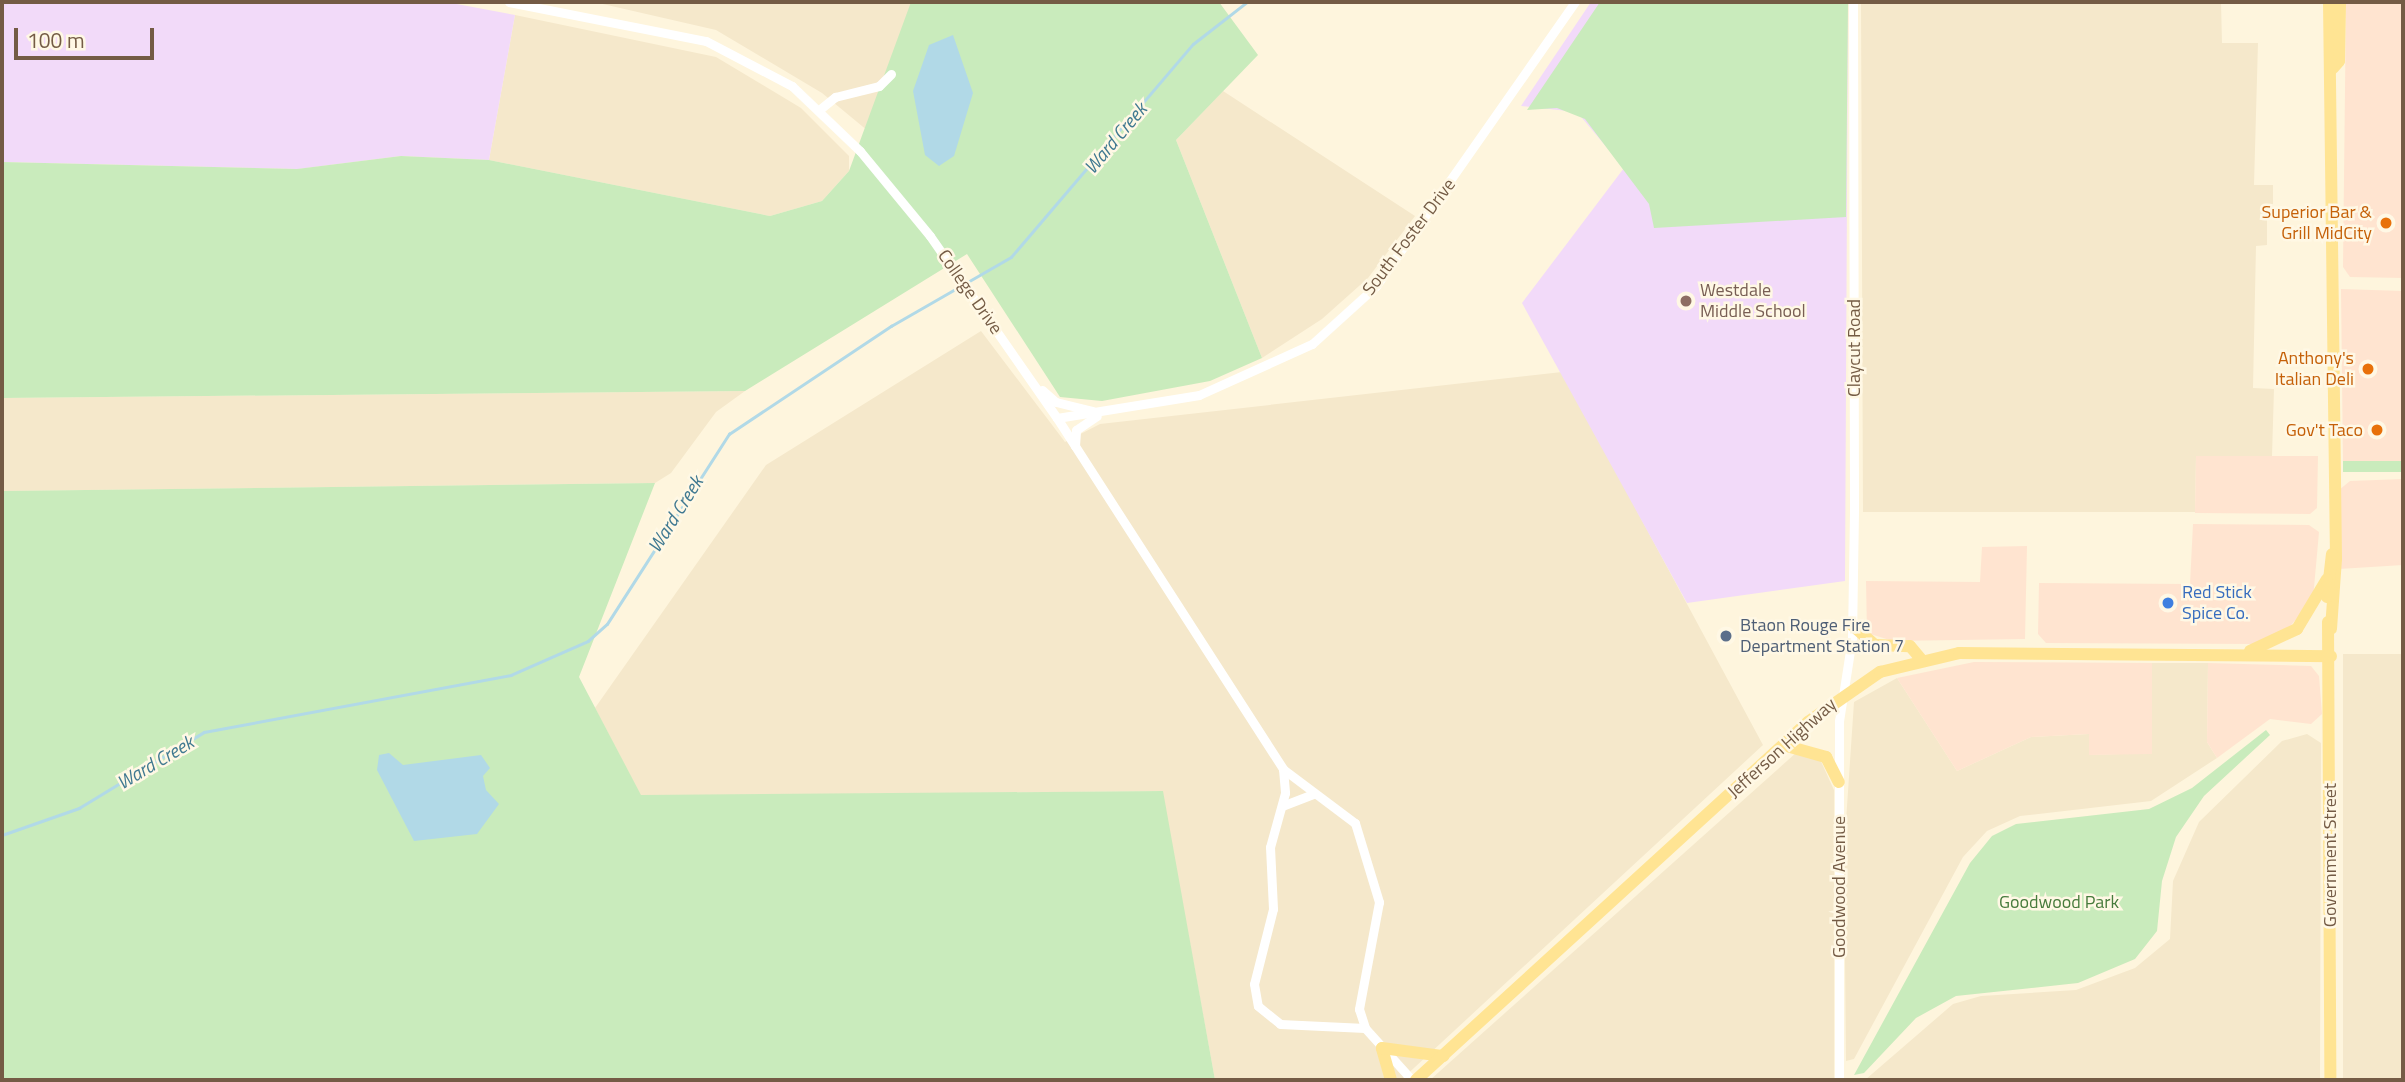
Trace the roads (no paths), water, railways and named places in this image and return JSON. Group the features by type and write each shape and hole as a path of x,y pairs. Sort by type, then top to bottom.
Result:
{"main road":[{"name":"Government Street","path":"2329,2 2328,62 2333,68 2330,1080"},
{"name":"Government Street","path":"2333,68 2339,61 2338,2"},
{"name":"Government Street","path":"2331,629 2327,579 2332,554"},
{"path":"2248,654 2297,629 2327,579"},
{"path":"1853,625 1875,645 1910,646 1920,658"},
{"name":"Jefferson Highway","path":"1414,1080 1843,693 1920,658 2248,654 2331,656"},
{"path":"1783,745 1826,757 1839,782"},
{"path":"1391,1080 1382,1048 1443,1056"}],"street":[{"name":"College Drive","path":"509,2 706,41 750,60 819,110 930,236 1057,418 1283,769 1355,823 1379,888 1377,929 1358,991 1365,1028 1414,1080"},
{"name":"South Foster Drive","path":"1057,418 1105,413 1199,395 1312,344 1376,286 1575,2"},
{"name":"Claycut Road","path":"1843,693 1853,625 1853,2"},
{"path":"819,110 835,97 879,86 891,74"},
{"path":"1025,372 1056,402 1105,413"},
{"path":"1074,446 1076,430 1105,413"},
{"name":"Goodwood Avenue","path":"1839,1080 1839,782 1843,693"},
{"path":"1283,769 1282,806 1270,835 1274,898 1255,974 1258,1006 1280,1024 1365,1028"},
{"path":"1282,806 1316,794"}],"water":[{"path":"953,35 973,93 954,156 939,166 925,155 913,91 929,45"},
{"path":"389,753 403,765 481,755 490,768 483,776 486,790 499,804 477,834 414,841 377,770 379,755"}],"waterway":[{"name":"Ward Creek","path":"2,835 79,808 204,732 511,675 588,641 607,624 729,434 891,326 1011,257 1193,44 1247,2"}],"place":[{"name":"Superior Bar & Grill MidCity","path":"2386,223"},
{"name":"Westdale Middle School","path":"1686,301"},
{"name":"Anthony's Italian Deli","path":"2368,369"},
{"name":"Gov't Taco","path":"2377,430"},
{"name":"Red Stick Spice Co.","path":"2168,603"},
{"name":"Btaon Rouge Fire Department Station 7","path":"1726,636"}],"park label":[{"name":"Goodwood Park","path":"2059,902"}]}
